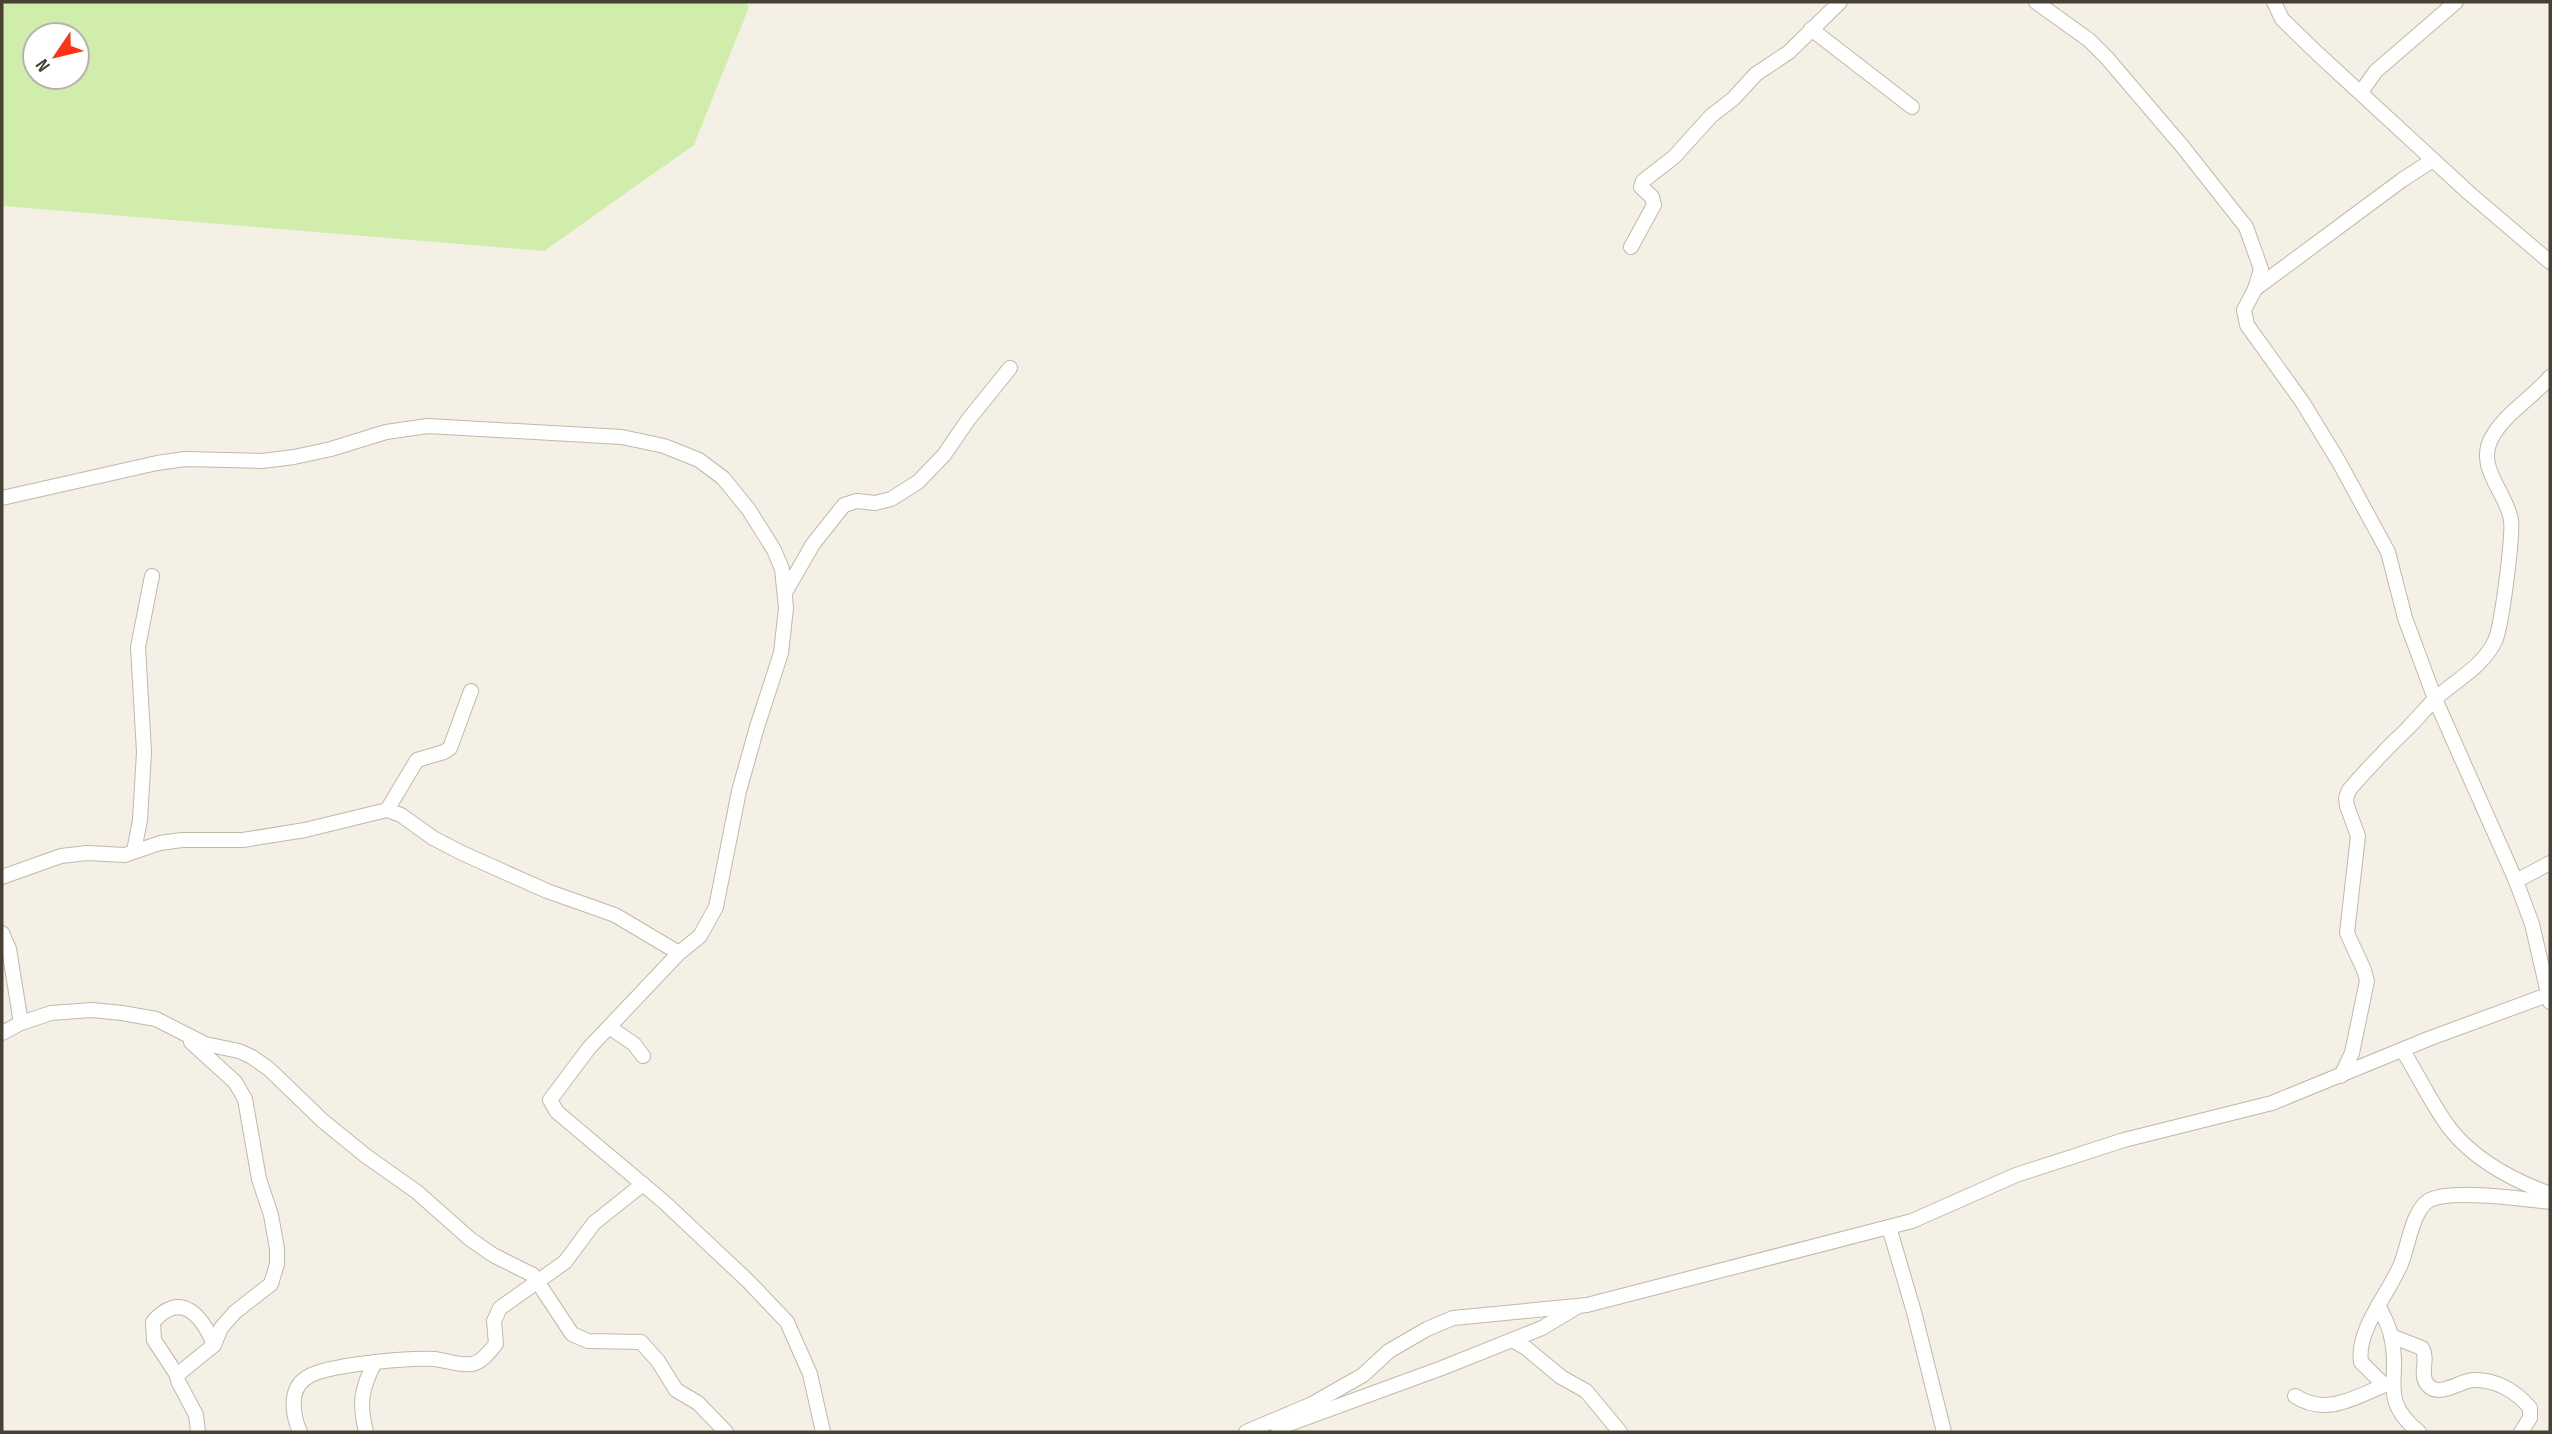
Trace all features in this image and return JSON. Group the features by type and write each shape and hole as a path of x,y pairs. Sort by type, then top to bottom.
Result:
{"street":[{"path":"1631,247 1654,205 1652,197 1641,187 1643,181 1674,156 1711,116 1733,99 1756,74 1785,56 1840,2"},
{"path":"2035,2 2089,40 2107,58 2174,136 2246,227 2261,269 2255,289 2244,310 2247,324 2303,403 2388,552 2405,618 2435,699 2516,881 2532,924 2550,1004"},
{"path":"2274,2 2282,19 2433,160 2550,262"},
{"path":"2361,92 2376,71 2456,2"},
{"path":"1811,29 1912,107"},
{"path":"2255,289 2433,160"},
{"path":"786,592 813,544 844,505 857,500 875,503 891,499 918,482 944,455 1010,368"},
{"path":"2341,1076 2353,1053 2367,981 2347,933 2358,836 2346,798 2349,790 2388,746 2435,699 2467,675 2495,642 2501,615 2511,527 2508,508 2491,475 2488,456 2491,440 2515,410 2550,377"},
{"path":"2,498 157,463 185,459 262,461 294,457 386,432 428,426 622,437 664,446 699,460 723,478 749,510 774,550 782,569 786,592 781,653 739,790 716,907 700,936 679,953 608,1027 550,1100 557,1112 582,1136 642,1184 740,1273 787,1322 810,1374 823,1432"},
{"path":"134,851 140,820 144,751 138,647 152,576"},
{"path":"387,810 417,760 450,748 471,691"},
{"path":"2,877 61,856 87,853 116,855 182,840 243,840 305,830 387,810 401,814 433,838 462,853 547,891 615,915 679,953"},
{"path":"2516,881 2550,863"},
{"path":"2,933 9,948 21,1023"},
{"path":"1271,1429 1363,1376 1389,1351 1427,1329 1453,1318 1579,1306 1889,1227 1922,1217 2016,1175 2124,1140 2272,1103 2550,995"},
{"path":"2,1033 51,1013 92,1010 156,1019 205,1044 252,1056 323,1122 417,1192 470,1239 539,1281 572,1334 588,1341 641,1342 650,1350 676,1390 698,1403 726,1432"},
{"path":"608,1027 634,1044 643,1056"},
{"path":"177,1375 214,1345 221,1328 234,1312 271,1284 277,1249 271,1215 259,1179 245,1099 227,1073 180,1031"},
{"path":"2403,1051 2450,1129 2462,1142 2497,1168 2550,1194"},
{"path":"300,1432 292,1409 302,1382 308,1377 375,1362 435,1359 464,1364 476,1363 496,1344 494,1321 500,1308 565,1262 594,1223 642,1184"},
{"path":"2389,1383 2367,1370 2361,1362 2361,1344 2378,1305 2401,1264 2414,1220 2420,1210 2429,1201 2465,1196 2550,1202"},
{"path":"1889,1227 1914,1312 1944,1432"},
{"path":"2378,1305 2391,1336 2389,1383 2399,1412 2405,1421 2419,1432"},
{"path":"198,1432 196,1415 177,1375 154,1340 153,1322 168,1308 178,1306 189,1310 209,1332 214,1345"},
{"path":"1246,1432 1271,1429 1442,1368 1554,1323 1579,1306"},
{"path":"2391,1336 2422,1348 2426,1359 2424,1378 2427,1385 2434,1390 2448,1389 2462,1382 2477,1380 2505,1386 2522,1398 2530,1408 2530,1418 2521,1432"},
{"path":"1511,1340 1526,1348 1561,1377 1586,1391 1620,1432"},
{"path":"366,1432 361,1403 362,1390 375,1362"},
{"path":"2295,1396 2307,1404 2330,1405 2389,1383"}],"green space":[{"path":"2,2 746,2 749,7 694,145 544,251 2,206"}]}
